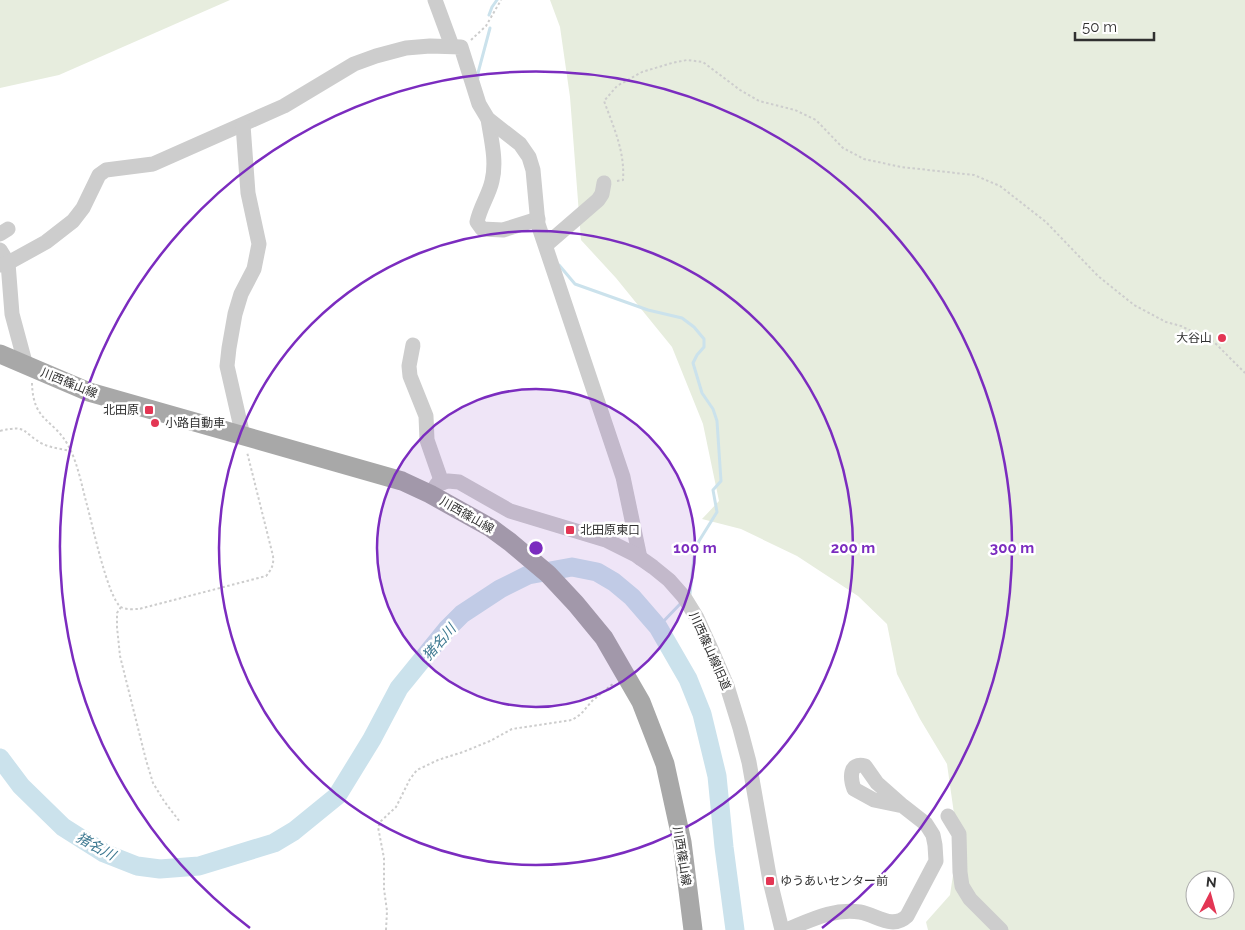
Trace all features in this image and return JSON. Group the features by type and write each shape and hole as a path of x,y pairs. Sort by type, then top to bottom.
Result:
{"main road":[{"name":"川西篠山線","path":"0,354 89,392 402,481 436,488 510,542 548,574 604,638 641,702 665,764 682,842 692,930"}],"street":[{"path":"435,0 479,104 488,119 520,144 529,157 533,170 538,219 549,242 624,477 640,558"},
{"path":"29,367 12,314 3,260 46,242 73,221 83,208 99,175 106,170 153,164 243,125 284,106 354,64 406,48 456,46"},
{"path":"488,119 494,159 492,181 477,222 482,229 503,230 538,219"},
{"path":"243,125 248,193 259,244 254,269 241,294 235,314 227,366 243,436"},
{"path":"549,242 598,200 602,194 604,183"},
{"path":"413,345 409,366 410,376 426,416 427,440 436,488"},
{"name":"川西篠山線旧道","path":"436,488 459,482 510,511 606,540 640,558 669,580 684,597 697,618 726,686 740,728 749,762 770,881 782,930"},
{"path":"786,930 830,913 847,911 863,912 887,922 901,921 907,916 936,861 933,835 926,824 903,806"},
{"path":"948,816 959,834 962,886 970,899 1001,930"}],"path":[{"path":"456,46 482,32 500,0"},
{"path":"604,183 624,180 624,165 620,146 604,102 618,86 642,72 687,60 702,62 740,90 759,101 795,110 816,120 843,148 864,159 900,168 974,175 1000,186 1046,222 1098,276 1134,305 1166,322 1181,326 1214,342 1245,373"},
{"path":"29,367 34,404 40,414 63,437 71,451 88,506 98,550 115,600 121,607 139,609 266,576 272,570 273,556 243,436"},
{"path":"0,431 14,427 23,429 43,444 71,451"},
{"path":"121,607 117,614 120,656 146,760 153,783 180,822"},
{"path":"386,930 387,911 384,889 384,858 378,827 381,821 396,807 410,779 417,770 438,760 490,741 512,729 572,720 614,683"}],"green space":[{"path":"0,0 230,0 59,75 0,88"},
{"path":"550,0 1245,0 1245,930 928,930 926,922 950,895 958,842 947,764 920,719 897,674 887,624 858,596 797,556 741,529 702,519 719,501 703,424 672,347 616,278 581,240 570,97 560,27"}],"waterway":[{"path":"489,15 497,0"},
{"path":"478,78 490,28"},
{"path":"559,265 575,284 648,310 682,318 694,327 704,339 704,347 693,363 702,393 713,409 717,421 721,481 713,490 717,512 699,541 694,558 690,594 688,596"},
{"name":"猪名川","path":"0,758 21,786 63,827 104,853 137,866 160,869 199,866 274,843 294,831 337,796 372,739 399,688 447,629 462,614 500,589 528,575 572,567 597,572 614,582 632,597 658,627 688,679 702,714 717,776 735,930"},
{"path":"658,627 682,602"}],"place":[{"name":"大谷山","path":"1222,338"},
{"name":"北田原","path":"149,410"},
{"name":"小路自動車","path":"155,423"},
{"name":"北田原東口","path":"570,530"},
{"name":"ゆうあいセンター前","path":"770,881"}]}
